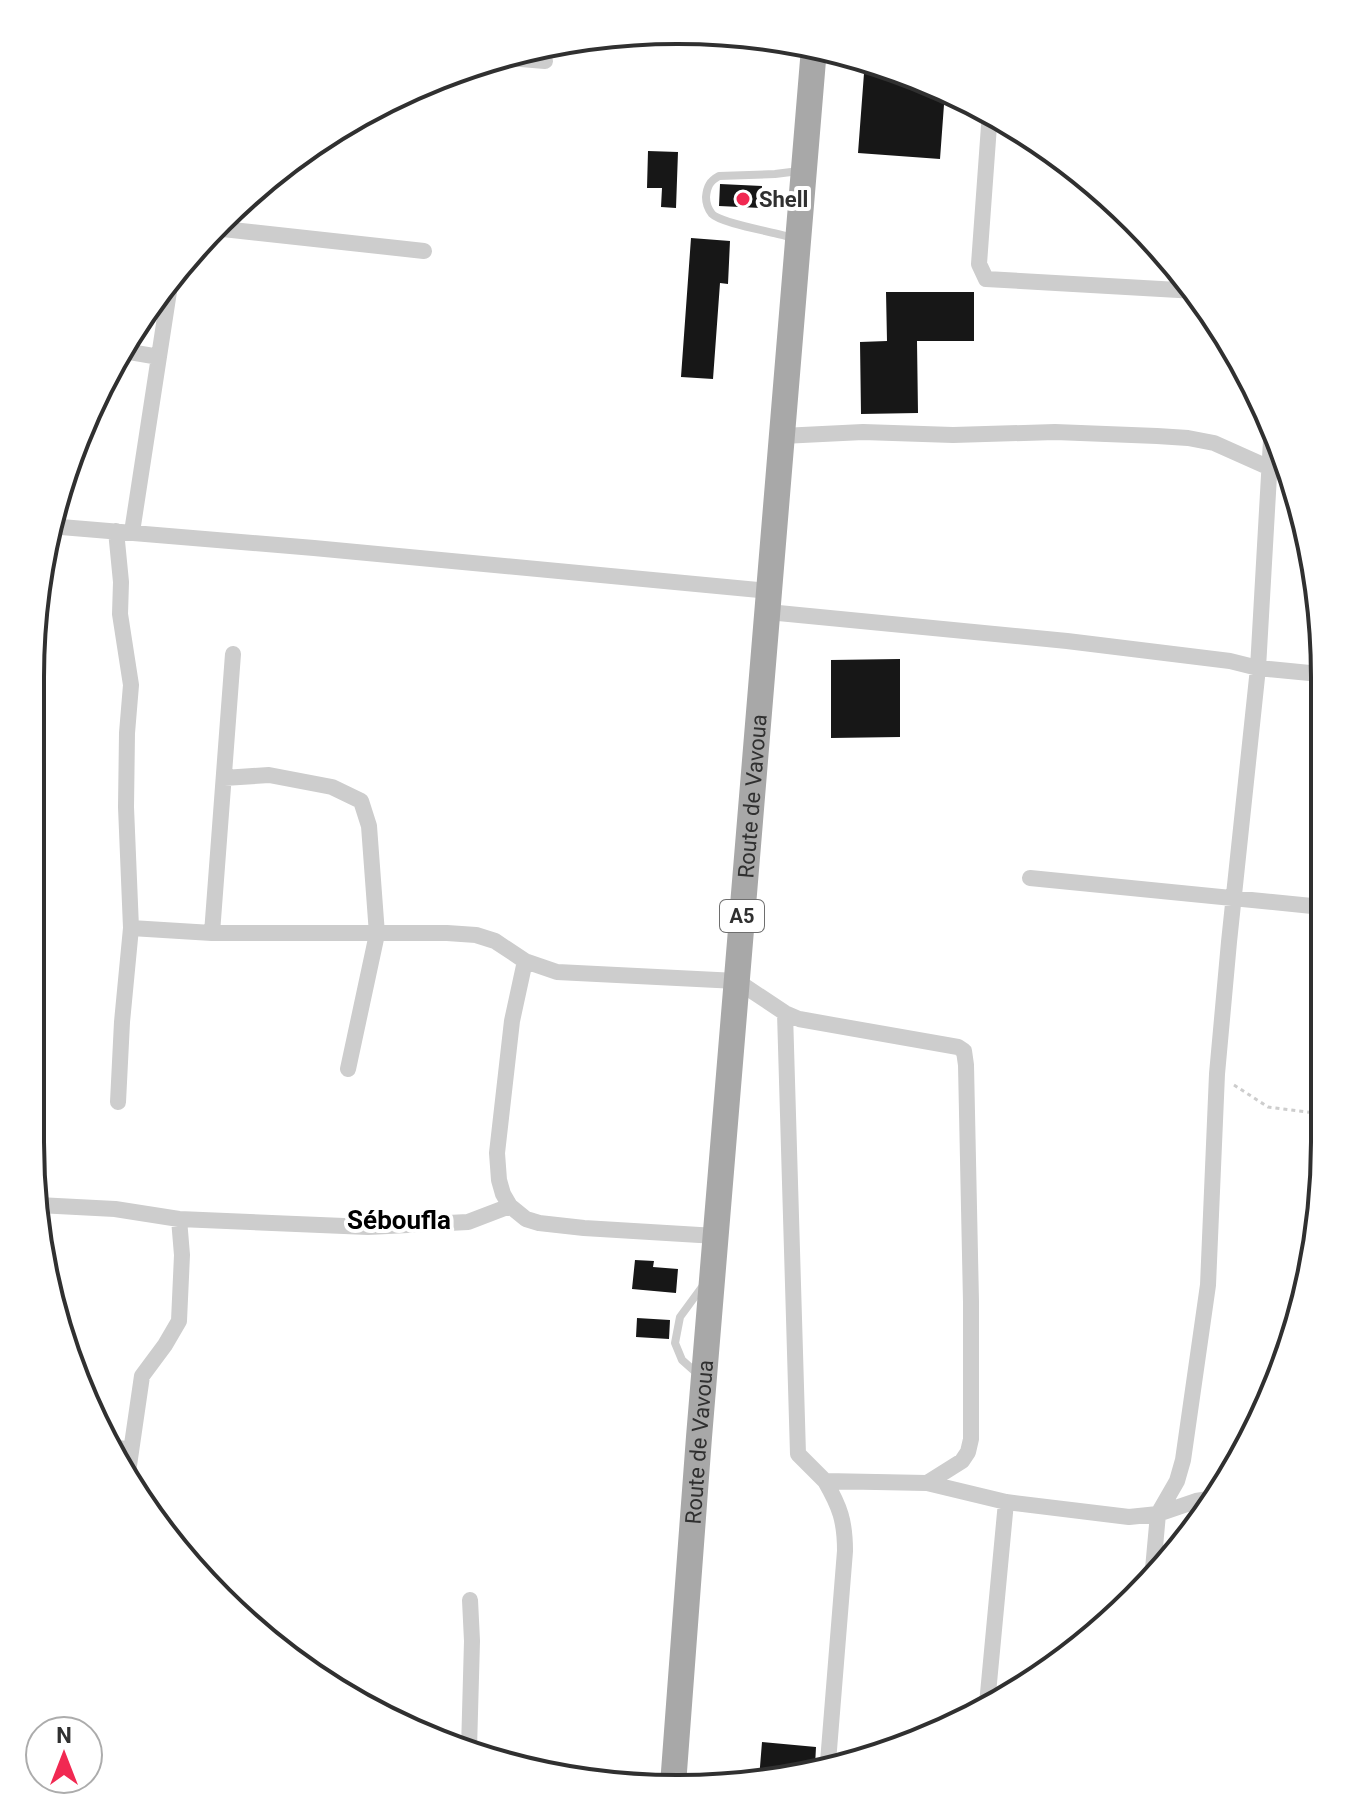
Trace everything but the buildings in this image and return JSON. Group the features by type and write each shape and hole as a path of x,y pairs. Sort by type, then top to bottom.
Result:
{"main road":[{"name":"Route de Vavoua","path":"674,1775 813,59"}],"street":[{"path":"537,60 545,61"},
{"path":"989,126 979,264 986,279 1178,290"},
{"path":"230,230 424,251"},
{"path":"118,1102 131,928 126,807 131,685 120,614 124,532 167,303"},
{"path":"134,353 159,357"},
{"path":"782,436 863,432 953,435 1055,432 1188,438 1214,443 1270,468"},
{"path":"1154,1559 1158,1514 1177,1481 1183,1460 1208,1285 1217,1074 1258,668 1271,456"},
{"path":"63,527 314,548 768,602 1311,673"},
{"path":"212,933 233,654"},
{"path":"224,778 269,775 332,787 361,801 369,826 377,934 348,1069"},
{"path":"1030,878 1311,906"},
{"path":"131,928 212,933 476,935 495,941 525,961 557,972 737,981 799,1019 958,1047 964,1051 971,1302 971,1439 962,1461 927,1483"},
{"path":"525,961 512,1021 497,1153 499,1180 510,1206 526,1219 539,1223 716,1236"},
{"path":"785,1013 798,1454 825,1481 838,1504 845,1527 828,1756"},
{"path":"47,1205 115,1209 179,1219 368,1227 468,1222 510,1206"},
{"path":"130,1459 142,1376 179,1321 182,1255 179,1219"},
{"path":"124,1449 131,1450"},
{"path":"825,1481 927,1483 1006,1502 1129,1517 1158,1514 1199,1501"},
{"path":"988,1693 1006,1502"},
{"path":"469,1739 470,1600"}],"lane":[{"path":"798,239 714,216 707,205 706,191 711,181 719,176 804,171"}],"path":[{"path":"1217,1074 1268,1107 1311,1112"}],"place":[{"name":"Shell","path":"743,199"}],"district":[{"name":"Séboufla","path":"399,1220"}]}
